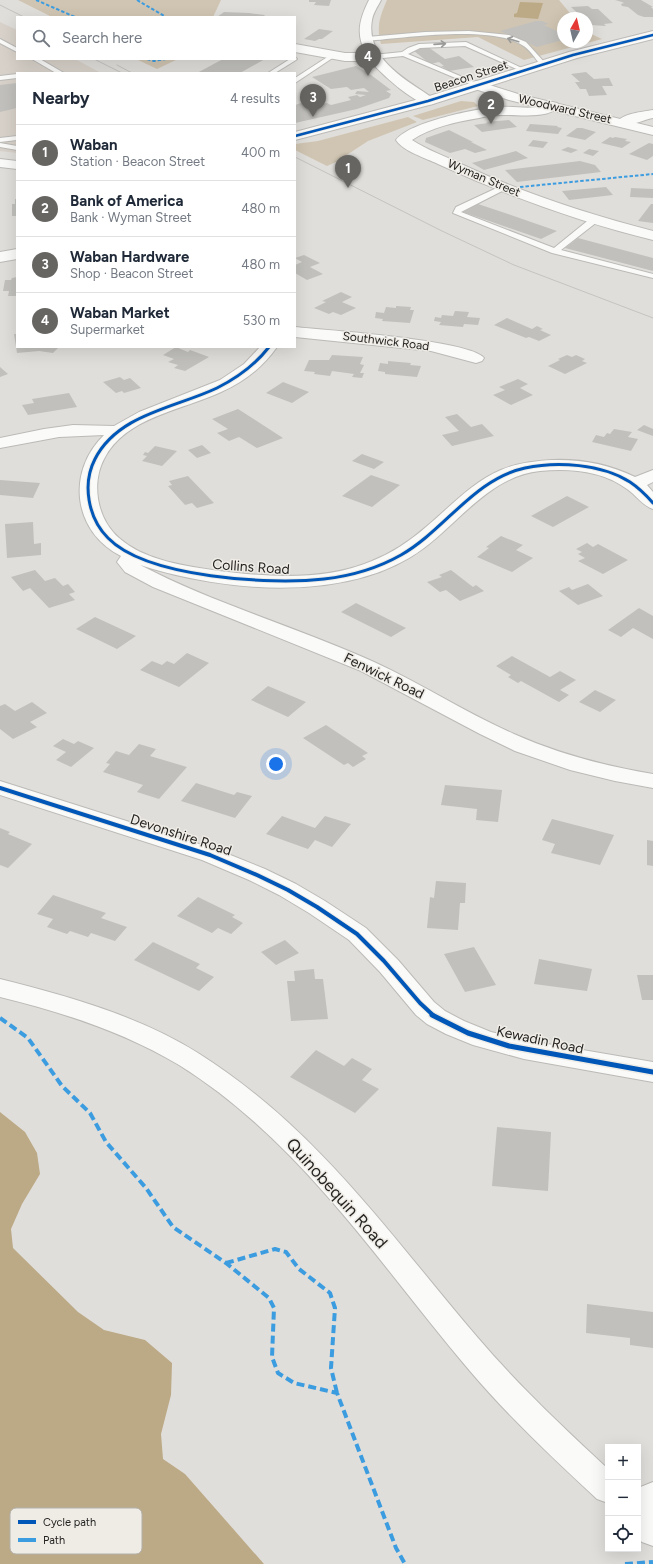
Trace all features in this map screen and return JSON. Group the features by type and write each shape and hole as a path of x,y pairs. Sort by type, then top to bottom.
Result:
{"street":[{"path":"375,0 366,22 367,39 373,57 385,70 428,101"},
{"name":"Beacon Street","path":"296,136 428,101 523,70 601,47 653,35"},
{"path":"296,48 354,58 373,57"},
{"name":"Woodward Street","path":"477,85 514,97 653,131"},
{"name":"Wyman Street","path":"514,97 488,112 434,126 409,135 403,140 412,146 504,188 594,220 653,236"},
{"name":"Wyman Street","path":"488,112 539,110 552,106"},
{"path":"623,123 639,116 653,114"},
{"path":"0,163 16,165"},
{"path":"0,257 16,254"},
{"name":"Southwick Road","path":"296,332 423,345 446,349 476,358"},
{"name":"Collins Road","path":"268,348 250,368 222,386 152,413 118,432 96,457 88,481 89,498 93,515 105,535 117,546 132,555 176,569 234,579 290,581 328,578 374,568 400,556 422,541 492,481 522,469 550,465 590,468 615,475 635,484 644,491 653,503"},
{"path":"0,443 78,430 98,429 118,432"},
{"path":"635,484 653,475"},
{"name":"Fenwick Road","path":"132,555 128,559 128,565 160,583 361,664 492,731 527,747 571,764 598,771 653,781"},
{"name":"Devonshire Road","path":"0,788 210,855 236,865 283,888 327,913 364,940 390,966 428,1012"},
{"name":"Quinobequin Road","path":"0,988 63,1005 143,1035 190,1060 259,1111 339,1190 495,1379 524,1410 605,1486"},
{"name":"Kewadin Road","path":"428,1012 442,1021 488,1040 533,1051 653,1072"},
{"path":"641,1502 653,1496"},
{"path":"641,1521 653,1532"}],"lane":[{"path":"367,39 440,34 490,34 522,42 528,46 543,64"},
{"path":"0,41 16,49"},
{"path":"404,54 410,48 419,46 466,44 523,70"},
{"path":"296,58 308,50"},
{"path":"373,57 404,54 477,85"},
{"path":"296,80 334,55"},
{"path":"37,60 58,72"},
{"path":"273,72 292,60"},
{"path":"0,78 16,76"},
{"path":"0,140 16,138"},
{"path":"0,145 16,148"},
{"path":"504,188 459,208 457,212 554,251 653,276"},
{"path":"554,251 594,220"}],"shaded area":[{"path":"18,0 221,0 213,16 50,16"},
{"path":"387,0 559,0 569,12 557,12 557,48 569,48 524,60 478,37 381,44 379,27 382,11"},
{"path":"520,2 543,3 538,19 514,17 514,14 517,13"},
{"path":"0,22 16,30 16,60 77,60 99,72 16,72 16,153 0,151"},
{"path":"593,35 602,39 593,41"},
{"path":"138,60 176,60 157,69"},
{"path":"461,101 474,102 478,106 423,120 413,116"},
{"path":"408,117 417,122 368,141 336,162 327,166 296,150 296,144 318,141"},
{"path":"0,1112 25,1132 37,1153 40,1174 22,1204 11,1229 13,1248 78,1312 104,1330 145,1340 172,1363 171,1395 161,1434 163,1459 185,1474 264,1564 0,1564"}],"building":[{"path":"309,0 331,0 329,6 314,5 316,2 309,2"},
{"path":"615,0 641,0 653,7 651,7 653,9 653,17 638,15 628,7 622,6 621,4 624,3"},
{"path":"588,6 592,9 598,9 613,23 604,24 606,26 593,25 593,12 576,12 571,7"},
{"path":"224,12 265,15 264,16 218,16"},
{"path":"536,21 542,21 549,24 544,25 557,31 557,42 537,47 500,31"},
{"path":"319,29 333,31 322,39 315,41 304,39"},
{"path":"428,47 445,59 459,56 474,67 449,71 441,66 444,66 439,62 430,64 413,50"},
{"path":"221,60 263,60 242,72 199,72"},
{"path":"356,66 391,90 386,91 391,94 389,98 357,109 296,123 296,105 301,103 307,107 327,103 331,105 351,100 348,97 357,95 360,97 366,95 355,94 357,91 369,92 364,88 351,90 347,87 331,89 312,77"},
{"path":"586,72 594,79 609,78 613,86 602,86 607,95 589,96 586,89 580,89 575,82 580,82 571,74"},
{"path":"16,83 16,108 0,112 0,85"},
{"path":"509,120 517,127 482,132 474,125 488,123 486,122"},
{"path":"530,124 558,126 557,127 562,128 558,134 526,131"},
{"path":"577,128 596,132 585,140 566,136"},
{"path":"449,130 487,150 475,153 465,149 450,153 425,142 426,138"},
{"path":"610,137 627,139 625,141 631,142 622,148 601,143"},
{"path":"533,140 548,142 543,148 528,146"},
{"path":"649,143 653,144 653,156 647,160 629,154"},
{"path":"568,147 578,150 571,153 561,150"},
{"path":"589,149 599,151 593,156 583,153"},
{"path":"516,151 528,158 484,170 472,163"},
{"path":"580,161 595,165 601,172 517,182 505,170"},
{"path":"606,187 613,195 569,200 562,191"},
{"path":"631,188 653,189 653,198 630,197"},
{"path":"16,199 16,216 12,216 12,204 15,204"},
{"path":"478,204 557,231 541,239 463,212"},
{"path":"651,204 653,204 653,223 638,221"},
{"path":"578,238 653,258 653,271 565,248"},
{"path":"304,255 320,263 310,267 323,274 307,280 296,274 296,265 302,262 296,258"},
{"path":"16,277 16,296 8,296 9,291 3,291 5,280 11,280 12,278"},
{"path":"341,292 352,297 342,302 356,308 341,315 333,312 329,314 314,308 326,302 322,301"},
{"path":"396,306 411,307 410,310 414,310 410,323 382,321 383,319 375,318 376,312 384,313 386,307 396,308"},
{"path":"455,311 469,312 467,317 480,318 478,325 464,324 463,327 439,325 441,322 434,321 435,317 441,318 442,315 453,316"},
{"path":"507,318 532,329 537,326 543,329 540,330 551,335 539,341 529,337 526,338 494,325"},
{"path":"14,334 16,334 16,347"},
{"path":"16,348 58,348 53,353 39,351 17,353"},
{"path":"174,348 178,348 188,352 190,350 209,357 185,371 174,368 178,365 168,362 174,359 163,355"},
{"path":"332,355 363,357 360,364 364,365 360,373 364,373 362,378 352,377 354,374 332,371 330,376 304,371 309,360 329,360"},
{"path":"567,355 572,357 576,355 585,359 582,361 587,363 565,374 548,366 560,360 558,359"},
{"path":"388,361 411,363 410,365 421,366 417,377 385,374 385,372 378,371 380,363 388,364"},
{"path":"0,367 8,374 0,377"},
{"path":"120,377 124,380 130,378 141,388 124,393 122,391 116,393 103,382"},
{"path":"518,379 528,384 520,388 533,395 511,405 493,395 505,390 499,387"},
{"path":"283,382 309,392 292,403 266,393"},
{"path":"69,393 77,407 28,415 22,405 34,403 32,399"},
{"path":"238,409 283,438 257,448 239,437 229,441 217,433 228,429 212,419"},
{"path":"457,414 471,427 482,424 494,436 452,446 442,435 459,431 445,417"},
{"path":"644,425 653,429 653,436 637,430"},
{"path":"614,429 632,432 628,437 638,439 631,451 592,442 596,435 604,437 607,433 610,434"},
{"path":"202,445 211,453 197,458 188,450"},
{"path":"155,446 177,451 162,466 142,461 147,456 143,455 145,452 148,453"},
{"path":"362,454 384,462 374,469 352,461"},
{"path":"371,475 400,485 372,507 342,496"},
{"path":"188,476 214,503 197,508 192,503 185,505 168,486 172,485 169,481"},
{"path":"0,480 40,483 33,498 0,495"},
{"path":"567,496 589,507 553,527 531,516"},
{"path":"33,522 34,544 41,543 41,555 7,558 5,524"},
{"path":"501,536 523,545 516,550 533,558 512,572 477,557 489,548 486,547"},
{"path":"587,543 593,547 598,544 628,560 603,574 578,561 585,558 578,554 582,552 576,549"},
{"path":"35,570 45,581 55,578 63,586 68,584 75,592 69,594 75,600 49,608 30,588 23,591 11,577"},
{"path":"451,570 473,587 476,585 484,591 460,601 446,590 440,592 427,582 442,577 439,575"},
{"path":"588,584 603,596 578,605 559,591 569,587 572,590"},
{"path":"356,603 406,628 391,637 341,612"},
{"path":"639,608 653,616 653,639 633,628 621,637 608,630"},
{"path":"95,617 136,636 117,649 76,629"},
{"path":"187,653 209,663 179,687 140,670 152,661 162,665 167,661 174,664"},
{"path":"512,656 550,677 560,671 576,680 560,690 569,695 559,702 521,681 518,683 508,677 511,675 496,666"},
{"path":"268,686 306,702 288,717 251,700"},
{"path":"595,690 616,700 600,712 579,702"},
{"path":"32,702 47,713 30,722 37,727 13,739 0,729 0,706 5,704 15,711"},
{"path":"326,725 368,753 362,756 366,759 353,767 348,763 344,765 303,738"},
{"path":"63,739 74,744 78,741 94,748 71,767 56,760 66,752 53,746"},
{"path":"139,744 156,749 150,756 187,767 159,799 137,792 143,785 103,772 110,764 106,763 116,751 129,755"},
{"path":"196,783 234,795 237,792 252,796 235,818 181,801"},
{"path":"445,785 502,790 498,822 476,820 477,809 441,805"},
{"path":"282,816 315,828 325,816 351,824 332,847 315,840 308,849 266,834"},
{"path":"552,819 614,835 600,865 551,853 555,844 542,840"},
{"path":"0,828 10,832 8,834 32,844 8,868 0,865"},
{"path":"647,840 653,841 653,866 647,865"},
{"path":"436,881 466,883 465,903 460,903 458,930 427,928 430,897 434,898"},
{"path":"53,895 106,913 101,918 127,927 115,941 91,933 88,937 70,931 67,934 47,927 53,919 37,914"},
{"path":"198,897 235,915 232,917 243,923 231,934 218,928 212,933 177,916"},
{"path":"285,940 299,953 276,965 261,952"},
{"path":"153,942 200,964 196,968 214,977 199,991 134,960"},
{"path":"474,947 496,985 465,992 444,954"},
{"path":"539,959 592,969 587,991 534,984"},
{"path":"314,969 315,979 323,979 328,1019 291,1021 287,981 295,981 294,971"},
{"path":"637,975 653,975 653,1000 642,1000"},
{"path":"316,1050 344,1066 352,1058 372,1069 362,1080 379,1089 355,1113 290,1077"},
{"path":"497,1127 551,1132 548,1191 492,1186"},
{"path":"587,1304 653,1312 653,1348 630,1345 630,1338 586,1333"}],"tram line":[{"path":"0,5 22,16"},
{"path":"96,60 120,72"},
{"path":"117,65 130,72"},
{"path":"296,158 442,231 514,265 653,318"}],"marked path":[{"path":"36,0 73,16"},
{"path":"137,0 164,16"},
{"path":"150,60 160,60"},
{"path":"520,187 653,174"},
{"path":"0,1018 28,1038 62,1086 90,1113 106,1142 146,1188 173,1227 226,1263 269,1298 274,1308 272,1357 278,1373 294,1383 337,1393 396,1548 405,1564"},
{"path":"226,1263 275,1249 286,1252 299,1269 330,1293 335,1308 331,1368 337,1393"},
{"path":"625,1564 653,1562"}],"cycle path":[{"path":"296,136 428,101 573,55 653,35"},
{"path":"268,348 257,361 242,374 226,384 145,416 116,433 104,445 95,459 91,469 88,490 89,500 92,511 101,530 116,545 144,560 186,571 239,579 267,581 324,579 352,574 377,566 401,555 431,533 476,493 508,473 525,468 559,465 577,466 612,473 642,490 653,503"},
{"path":"0,788 210,855 288,890 344,924 357,934 389,966 415,998 430,1013 455,1028 482,1038 524,1049 589,1062 653,1072"}],"place":[{"name":"Waban Market","path":"368,76"},
{"name":"Waban Hardware","path":"313,117"},
{"name":"Bank of America","path":"491,124"},
{"name":"Waban","path":"348,188"}]}
